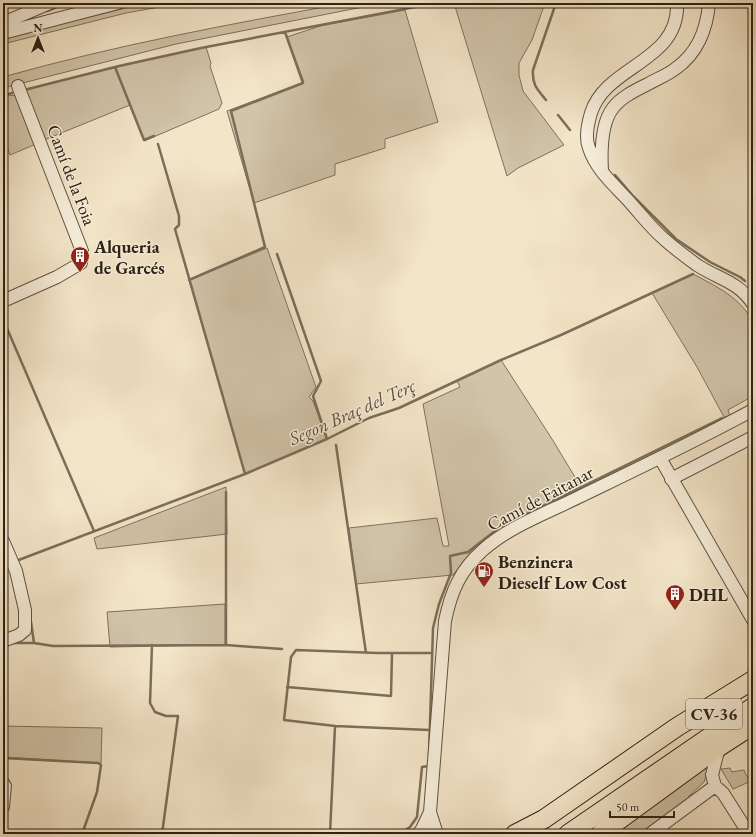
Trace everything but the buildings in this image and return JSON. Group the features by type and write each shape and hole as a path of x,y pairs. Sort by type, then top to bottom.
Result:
{"highway":[{"path":"515,834 544,819 677,727 753,680"},
{"name":"CV-36","path":"538,834 640,766 753,686"},
{"name":"CV-36","path":"568,834 753,707"},
{"path":"600,834 719,747 753,725"}],"street":[{"path":"3,22 50,3"},
{"path":"3,33 118,3"},
{"path":"676,3 674,23 667,39 653,54 610,85 594,104 587,134 588,146 593,159 602,172 664,238 698,266 738,287 753,304"},
{"path":"602,172 602,146 605,125 612,108 621,99 676,69 690,55 704,31 708,16 709,3"},
{"name":"Camí de la Foia","path":"3,301 57,278 82,263 82,251 18,86"},
{"name":"Camí de Faitanar","path":"418,834 430,812 445,621 451,594 463,572 483,550 513,529 660,458 753,410"},
{"path":"671,479 753,437"},
{"path":"660,458 753,620"},
{"path":"3,541 16,571 24,610 24,630 19,635 3,641"},
{"path":"719,747 712,775 715,786 723,793 749,834"},
{"path":"3,783 5,786 3,807"},
{"path":"650,834 715,786"},
{"name":"Camí de Faitanar","path":"430,812 437,834"}],"shaded area":[{"path":"146,3 182,3 126,13 3,44 3,38"},
{"path":"346,3 383,3 176,44 3,88 3,77 45,65 217,27"},
{"path":"454,3 545,3 532,40 519,63 519,75 523,91 564,145 518,168 507,176"},
{"path":"405,10 438,122 385,139 385,148 335,164 335,175 254,203 227,111 304,82 287,37 320,26"},
{"path":"206,47 211,63 210,66 222,103 219,109 144,141 130,105 44,140 24,90 115,67"},
{"path":"3,96 17,96 36,144 10,155 3,136"},
{"path":"267,248 316,387 309,397 313,401 327,439 245,474 189,280"},
{"path":"693,274 719,288 735,299 753,322 753,396 728,410 730,416 724,417 697,367 652,293"},
{"path":"501,360 581,487 507,523 484,539 453,575 356,584 349,528 437,518 443,546 449,546 423,404 460,387 457,381"},
{"path":"226,487 227,534 97,549 94,538"},
{"path":"225,604 225,645 110,647 107,612"},
{"path":"3,726 102,728 101,763 3,757"},
{"path":"711,761 704,782 689,796 687,801 643,834 607,834"},
{"path":"730,768 732,772 744,770 751,781 733,789 721,769"}],"waterway":[{"path":"47,11 67,3"},
{"path":"24,90 119,66 201,48 436,3"},
{"path":"546,100 534,83 533,70 556,3"},
{"path":"189,280 265,247 231,111 303,83 285,32"},
{"path":"115,67 144,140 154,136"},
{"path":"3,96 12,93"},
{"path":"558,115 570,130"},
{"path":"158,144 179,216 179,225 175,229 245,474"},
{"path":"615,175 633,196 676,239 710,262 745,281"},
{"path":"277,254 321,381 313,396 327,439"},
{"name":"Segon Braç del Terç","path":"16,561 245,474 327,439 369,418 399,408 501,360 561,335 693,274"},
{"path":"750,286 753,289"},
{"path":"3,319 94,531"},
{"path":"429,754 433,628 439,604 451,573 450,556 468,552 500,527 722,418"},
{"path":"336,445 366,653"},
{"path":"226,492 226,645"},
{"path":"3,532 5,538"},
{"name":"Segon Braç del Terç","path":"3,569 10,566"},
{"path":"31,622 34,643 53,646 226,645 282,649"},
{"path":"13,643 34,643"},
{"path":"152,645 150,703 155,712 166,716 178,716 162,834"},
{"path":"330,834 335,726 284,720 291,657 296,650 432,653"},
{"path":"287,687 391,696 392,653"},
{"path":"335,726 429,730"},
{"path":"3,758 98,763 101,765 97,792 82,834"},
{"path":"399,834 410,827 417,817 422,767 428,765"}],"place":[{"name":"Alqueria de Garcés","path":"80,273"},
{"name":"Benzinera Dieself Low Cost","path":"484,588"},
{"name":"DHL","path":"675,611"}]}
